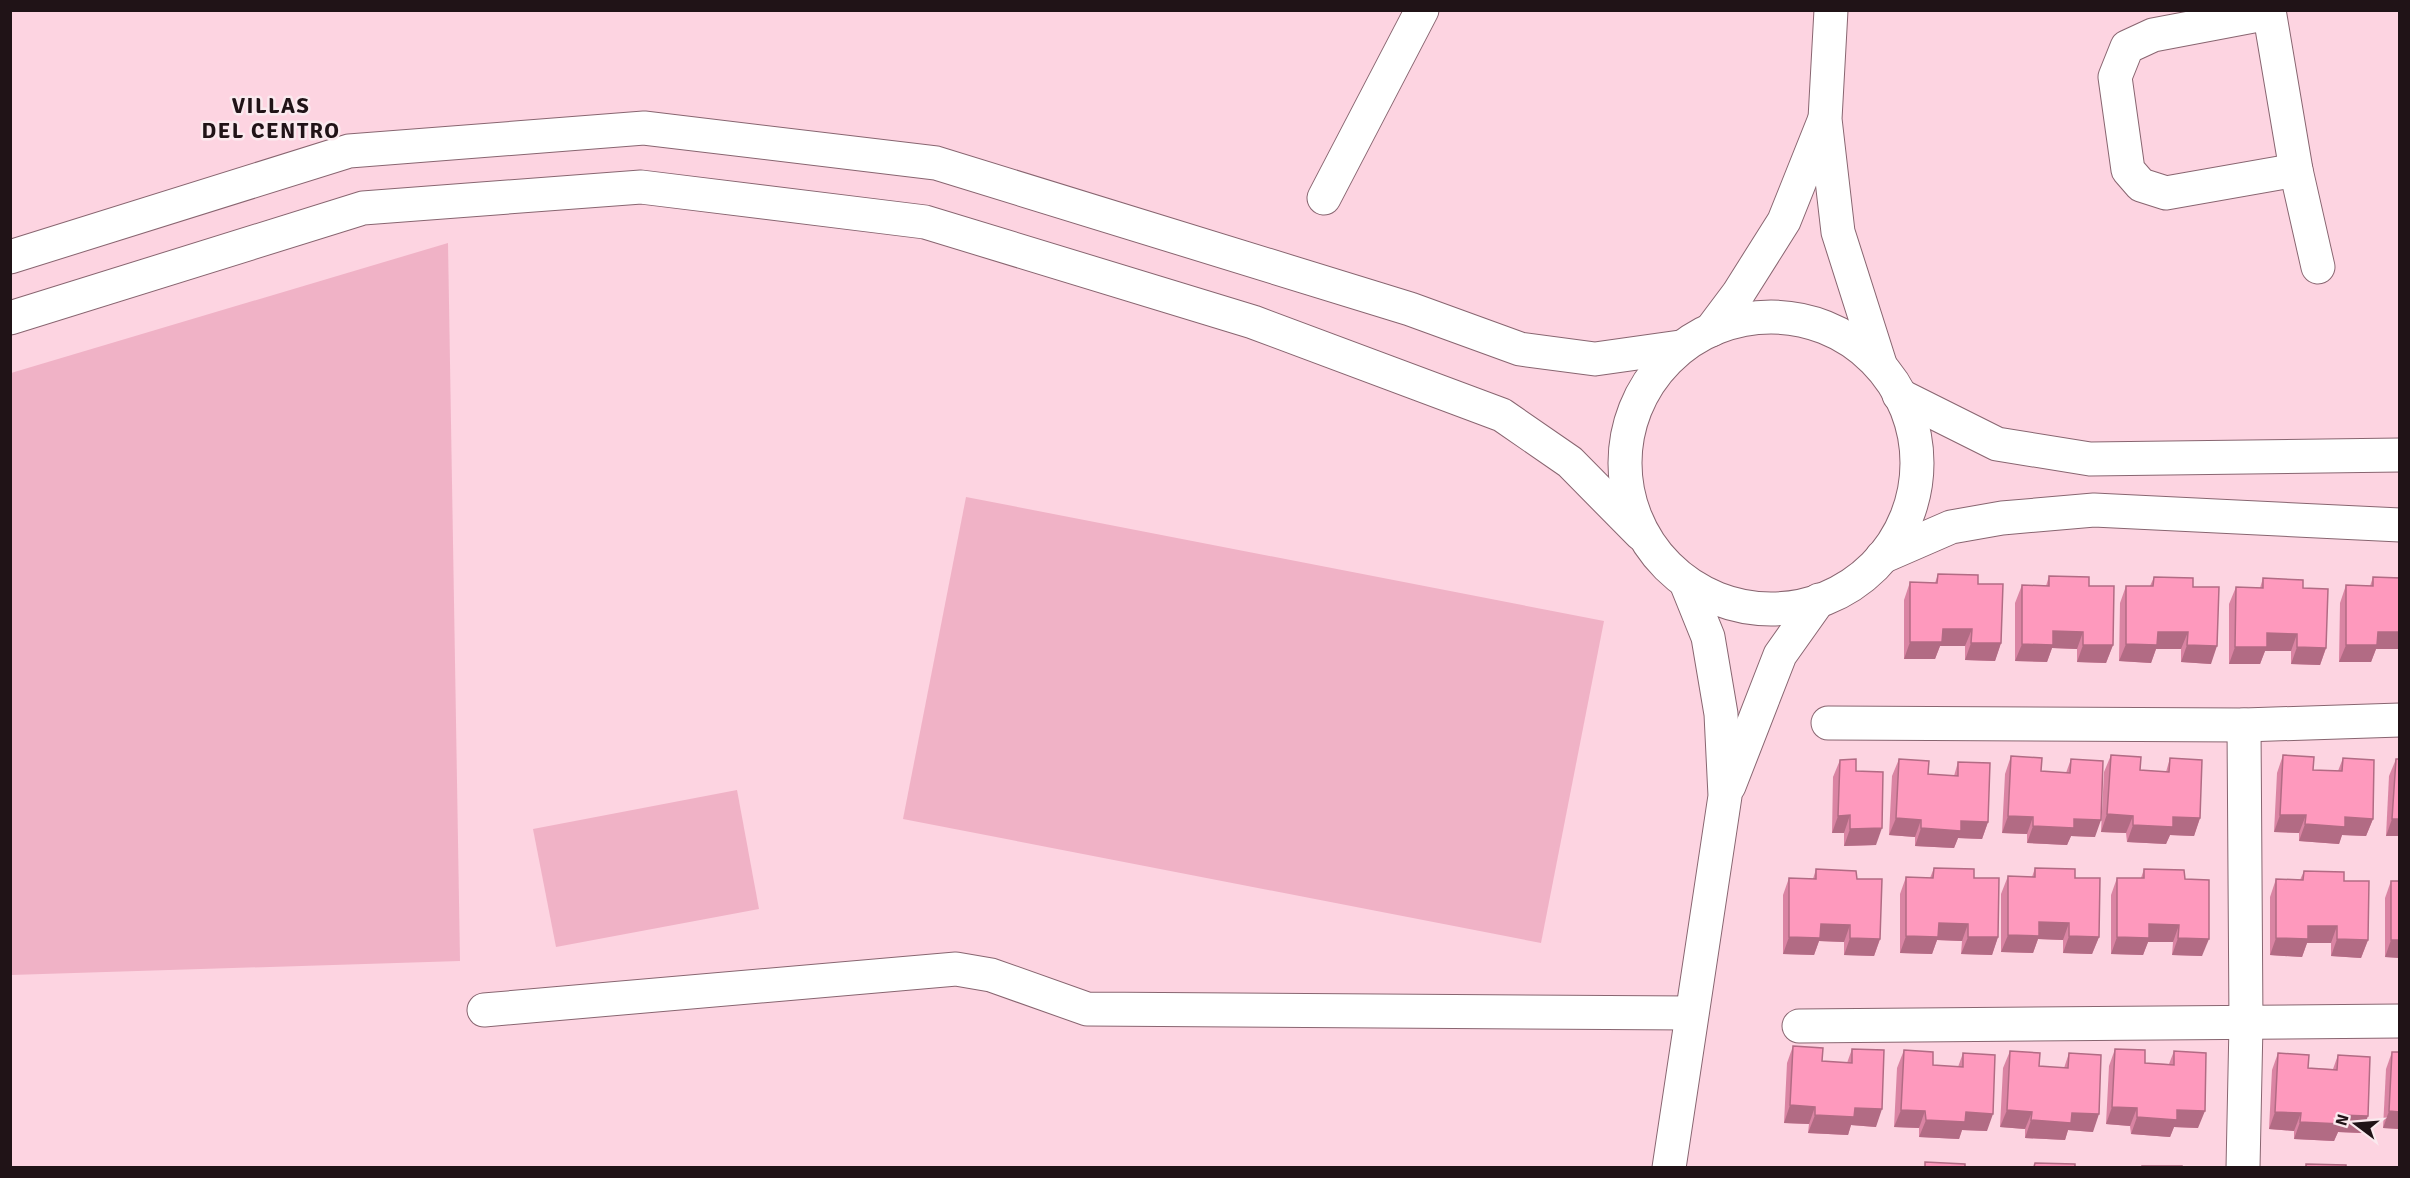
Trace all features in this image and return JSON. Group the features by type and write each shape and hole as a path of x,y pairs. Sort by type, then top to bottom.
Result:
{"street":[{"path":"1324,198 1422,10"},
{"path":"1687,585 1733,606 1799,608 1846,590 1868,573 1900,533 1916,485 1917,458 1907,408 1880,364 1838,232 1824,119 1831,10"},
{"path":"2296,170 2166,193 2141,185 2128,170 2115,77 2127,47 2153,35 2269,12 2296,170 2318,267"},
{"path":"1711,330 1738,294 1784,221 1824,119"},
{"path":"10,257 349,151 644,128 936,163 1410,309 1520,349 1595,359 1680,347"},
{"path":"10,318 363,208 641,187 925,222 1253,322 1502,415 1570,462 1641,534 1687,585 1708,637 1721,714 1725,796 1690,1013 1669,1167"},
{"path":"1641,534 1625,486 1629,424 1651,378 1680,347 1725,323 1785,316 1834,330 1880,364"},
{"path":"1899,395 1997,444 2090,459 2400,455"},
{"path":"1880,558 1951,527 2002,518 2094,510 2400,525"},
{"path":"1725,796 1780,655 1819,600"},
{"path":"1828,723 2244,725 2400,720"},
{"path":"2243,1167 2246,1024 2244,725"},
{"path":"484,1010 956,969 991,975 1087,1009 1690,1013"},
{"path":"1799,1026 2400,1021"}],"shaded area":[{"path":"448,243 460,961 11,975 11,373"},
{"path":"966,497 1604,621 1541,943 903,819"},
{"path":"737,790 759,909 556,947 533,829"}],"building":[{"path":"1938,574 1978,575 1978,584 2003,584 2001,643 1971,643 1972,629 1943,629 1942,642 1910,642 1910,582 1937,583"},
{"path":"2049,576 2089,577 2089,586 2114,586 2113,645 2083,645 2083,632 2053,631 2053,645 2022,644 2022,585 2049,586"},
{"path":"2154,577 2193,578 2193,587 2219,587 2217,646 2187,645 2188,632 2158,632 2157,645 2126,644 2126,586 2153,586"},
{"path":"2373,577 2400,578 2400,632 2378,632 2377,645 2346,645 2346,585 2373,586"},
{"path":"2263,578 2303,580 2303,588 2328,589 2326,648 2297,647 2297,634 2267,633 2267,647 2235,647 2236,587 2263,588"},
{"path":"2111,755 2141,757 2140,770 2169,772 2170,758 2202,760 2200,818 2173,817 2173,827 2133,825 2133,816 2107,814"},
{"path":"2283,755 2314,757 2313,770 2342,771 2343,758 2374,760 2373,819 2345,817 2345,827 2305,824 2306,815 2280,815"},
{"path":"2011,756 2042,758 2041,771 2070,773 2071,759 2103,761 2101,820 2074,819 2074,828 2033,826 2033,817 2008,816"},
{"path":"1856,759 1856,771 1883,772 1882,828 1850,829 1850,815 1838,816 1840,760"},
{"path":"1899,759 1929,761 1928,774 1958,776 1958,762 1990,763 1988,822 1961,821 1961,831 1921,828 1921,820 1896,818"},
{"path":"2396,759 2400,759 2400,819 2392,819"},
{"path":"1934,868 1974,869 1974,878 1999,878 1998,937 1968,937 1968,924 1939,923 1938,937 1906,936 1906,877 1933,878"},
{"path":"2035,868 2075,869 2075,878 2100,878 2099,937 2069,936 2069,923 2039,922 2039,936 2008,935 2008,876 2035,877"},
{"path":"1816,869 1856,871 1857,879 1882,879 1880,939 1850,938 1850,925 1821,924 1820,938 1789,937 1789,878 1816,879"},
{"path":"2144,869 2184,870 2185,879 2209,880 2209,939 2178,938 2179,925 2149,924 2149,938 2117,937 2117,878 2144,878"},
{"path":"2304,871 2344,872 2344,881 2369,881 2368,940 2337,939 2337,926 2308,926 2308,939 2276,938 2276,879 2303,880"},
{"path":"2391,881 2400,881 2400,940 2391,940"},
{"path":"1793,1046 1823,1048 1822,1061 1852,1063 1852,1049 1884,1050 1882,1109 1855,1108 1854,1117 1815,1115 1815,1107 1790,1105"},
{"path":"2115,1049 2145,1050 2145,1063 2174,1065 2174,1051 2206,1053 2205,1111 2177,1110 2177,1120 2137,1117 2137,1108 2112,1107"},
{"path":"1904,1050 1933,1052 1933,1065 1963,1067 1963,1053 1995,1055 1993,1114 1966,1112 1965,1122 1926,1120 1925,1111 1901,1110"},
{"path":"2010,1051 2040,1053 2039,1066 2068,1068 2069,1053 2101,1055 2099,1114 2072,1113 2071,1123 2031,1120 2032,1112 2007,1110"},
{"path":"2392,1052 2400,1052 2400,1112 2389,1111"},
{"path":"2278,1053 2309,1055 2308,1068 2337,1070 2338,1055 2370,1057 2368,1116 2341,1115 2341,1124 2300,1122 2301,1113 2275,1112"},
{"path":"1925,1162 1965,1164 1965,1167 1925,1167"},
{"path":"2035,1163 2075,1164 2075,1167 2034,1167"},
{"path":"2306,1164 2346,1165 2346,1167 2306,1167"},
{"path":"2182,1166 2182,1167 2142,1167"}],"district":[{"name":"VILLAS DEL CENTRO","path":"271,118"}]}
